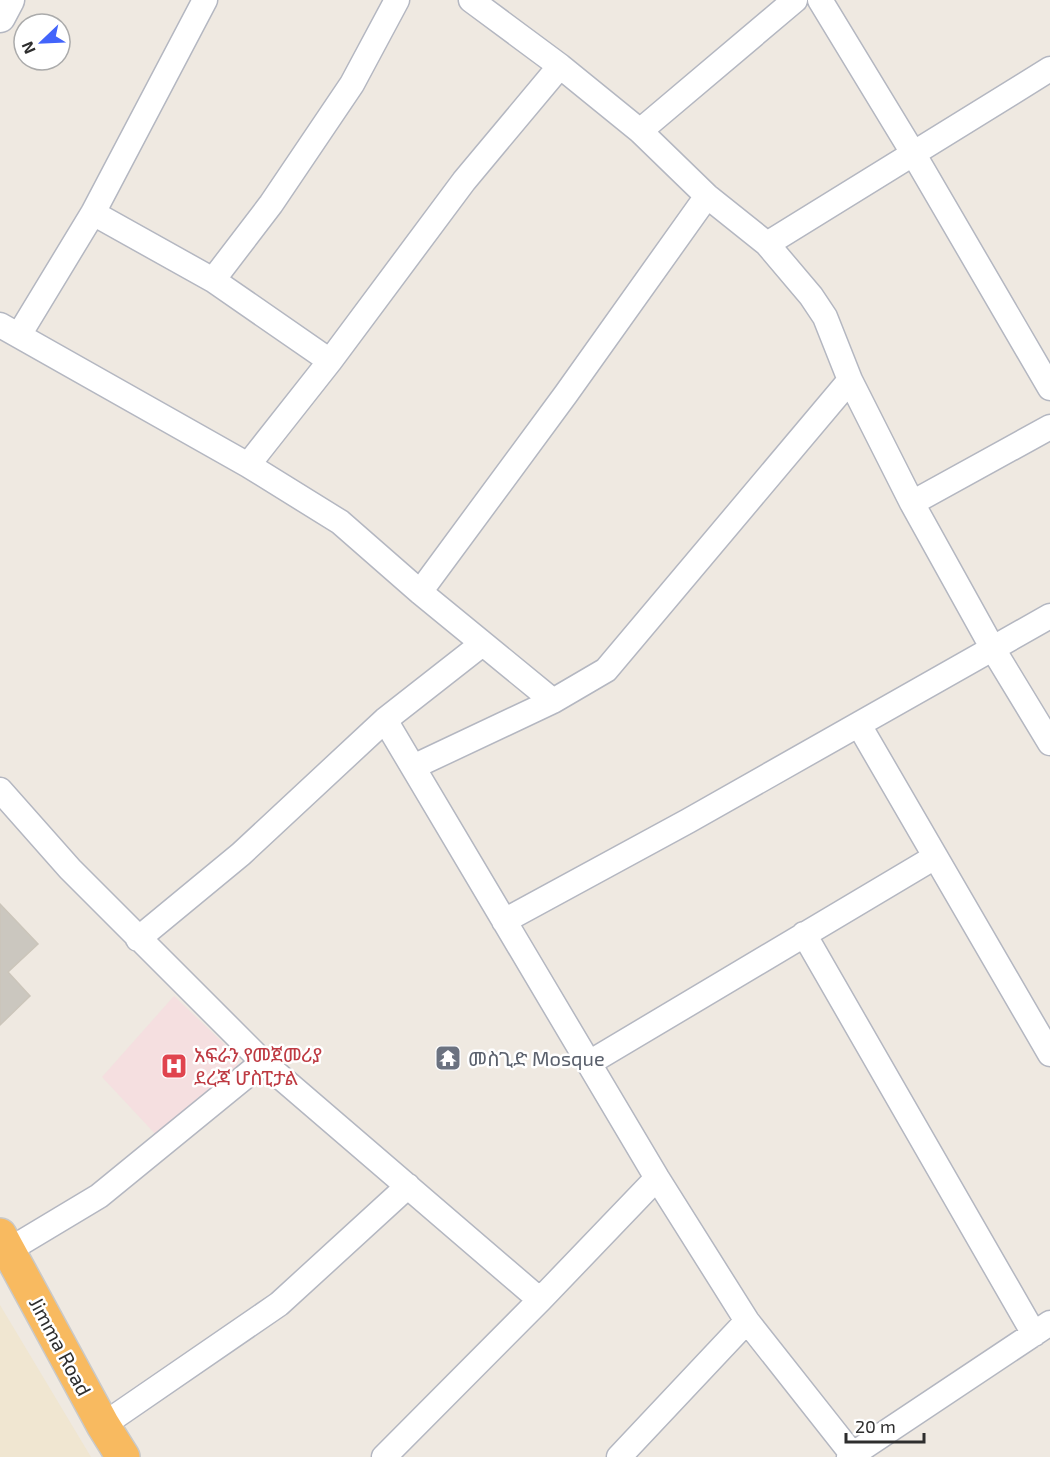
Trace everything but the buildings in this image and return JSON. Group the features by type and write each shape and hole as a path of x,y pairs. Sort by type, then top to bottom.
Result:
{"highway":[{"name":"Jimma Road","path":"4,1242 103,1425 123,1457"}],"street":[{"path":"0,17 9,0"},
{"path":"205,0 93,213 10,330 248,465 340,522 482,644 553,700"},
{"path":"213,280 271,204 339,103 397,0"},
{"path":"471,0 560,66 640,131 707,196 767,244 811,296 825,317 850,380 912,503 993,649 1050,743"},
{"path":"640,131 795,0"},
{"path":"820,0 913,153 1050,388"},
{"path":"248,465 330,361 464,181 560,66"},
{"path":"767,244 1050,69"},
{"path":"420,592 573,385 707,196"},
{"path":"93,213 213,280 330,361"},
{"path":"413,767 553,700 606,670 850,380"},
{"path":"912,503 1050,426"},
{"path":"504,921 859,725 1050,616"},
{"path":"138,939 240,854 385,720 482,644"},
{"path":"385,720 657,1178 747,1322 850,1455 1042,1328 804,934"},
{"path":"859,725 1050,1054"},
{"path":"0,791 70,869 263,1062 540,1300"},
{"path":"589,1063 935,857"},
{"path":"4,1242 99,1196 263,1062"},
{"path":"384,1457 657,1178"},
{"path":"103,1425 279,1304 408,1186"},
{"path":"619,1457 747,1322"}],"shaded area":[{"name":"አፍራን የመጀመሪያ ደረጃ ሆስፒታል","path":"174,996 240,1059 234,1074 159,1138 102,1077"},
{"path":"0,1305 91,1457 0,1457"}],"place":[{"name":"መስጊድ Mosque","path":"448,1058"},
{"name":"አፍራን የመጀመሪያ ደረጃ ሆስፒታል","path":"174,1066"}]}
